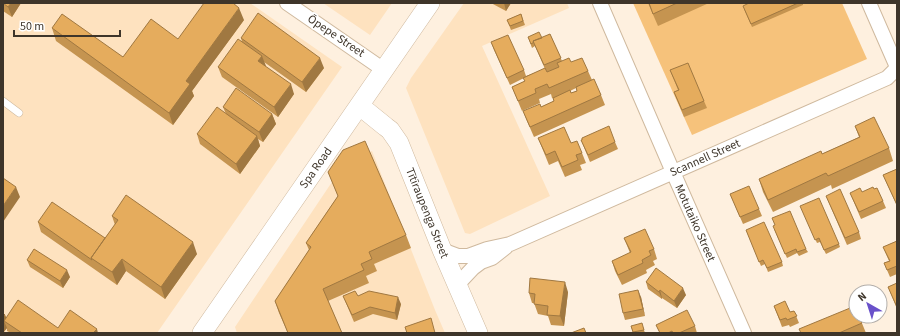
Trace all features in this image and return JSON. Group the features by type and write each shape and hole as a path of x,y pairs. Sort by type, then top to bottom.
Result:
{"main road":[{"name":"Spa Road","path":"202,333 430,3"},
{"name":"Tītīraupenga Street","path":"360,106 386,126 399,143 456,285 478,333"}],"street":[{"name":"Ōpepe Street","path":"287,3 384,70"},
{"name":"Motutaiko Street","path":"600,3 744,333"},
{"path":"869,3 897,68"},
{"name":"Scannell Street","path":"442,250 458,256 468,256 487,249 510,244 887,78 897,68"},
{"name":"Scannell Street","path":"456,285 473,268 481,262 492,258 510,244"}],"lane":[{"path":"3,101 19,113"}],"shaded area":[{"path":"3,3 250,3 342,67 157,333 3,333"},
{"path":"323,3 392,3 370,35"},
{"path":"464,3 567,3 569,8 482,46 550,196 470,234 465,233 406,88 411,78"},
{"path":"633,3 842,3 867,59 692,135"},
{"path":"372,151 445,333 237,333 235,327 346,161"}],"building":[{"path":"3,3 11,3 8,7"},
{"path":"204,3 233,3 239,8 186,81 190,84 169,113 52,28 62,14 123,57 151,19 178,39"},
{"path":"649,3 677,3 653,14"},
{"path":"749,3 798,3 751,24 743,6"},
{"path":"258,13 320,58 302,82 241,38"},
{"path":"521,14 523,21 510,26 507,20"},
{"path":"539,32 542,38 533,41 534,42 531,44 528,37"},
{"path":"550,34 561,58 544,65 533,41"},
{"path":"508,35 524,70 507,78 491,42"},
{"path":"238,39 262,56 258,61 291,84 274,107 218,67"},
{"path":"569,58 571,62 582,58 588,71 549,88 547,84 535,89 536,93 518,101 512,87 525,81 523,78 545,68 547,72 559,67 557,63"},
{"path":"688,63 704,101 682,110 674,92 679,90 670,70"},
{"path":"594,79 601,95 530,127 523,111 540,104 541,107 554,101 553,98 570,90 571,93 577,91 576,87"},
{"path":"236,88 272,114 259,132 223,107"},
{"path":"217,107 257,136 236,164 197,134"},
{"path":"874,117 889,148 828,176 826,173 768,200 759,179 821,151 822,154 860,137 855,126"},
{"path":"609,126 615,142 588,155 581,140 582,138"},
{"path":"564,127 571,143 577,141 582,153 576,155 578,160 562,167 555,151 546,155 538,138"},
{"path":"365,141 406,235 369,252 372,259 361,264 364,270 323,289 342,333 288,333 275,301 311,247 306,243 338,196 328,172 343,150"},
{"path":"897,169 897,205 883,175"},
{"path":"3,178 16,187 3,206"},
{"path":"749,186 759,209 740,217 730,194"},
{"path":"873,187 874,189 877,188 883,201 859,212 850,193 860,188 862,192"},
{"path":"840,189 859,232 845,238 826,196"},
{"path":"126,195 193,242 161,287 122,259 112,272 91,258 118,220 112,216"},
{"path":"819,198 839,244 824,250 819,238 815,240 800,206"},
{"path":"52,202 105,238 91,258 92,260 38,222"},
{"path":"790,211 806,249 797,252 796,249 785,254 773,226 775,225 772,218"},
{"path":"764,222 782,262 767,268 763,260 759,262 746,230"},
{"path":"645,229 654,249 649,251 651,255 642,260 643,263 618,275 612,261 631,252 624,238"},
{"path":"897,241 897,266 887,270 884,263 890,261 883,247"},
{"path":"34,249 67,270 60,281 27,260"},
{"path":"656,268 683,288 674,301 660,290 659,292 646,282"},
{"path":"530,278 565,282 560,316 547,315 548,306 534,304 535,294 529,293"},
{"path":"897,283 897,307 888,287"},
{"path":"638,290 643,309 623,313 619,294"},
{"path":"355,291 358,296 369,291 398,297 395,313 370,307 352,315 343,296"},
{"path":"18,300 58,328 70,310 97,329 93,333 22,333 4,321"},
{"path":"785,301 790,312 794,311 797,316 787,320 786,318 780,320 774,306"},
{"path":"848,309 848,324 860,324 839,333 801,333 799,329"},
{"path":"687,310 695,326 679,333 673,333 672,331 668,333 660,333 656,325"},
{"path":"431,318 435,333 407,333 405,327"},
{"path":"642,323 644,330 633,332 631,326"},
{"path":"584,328 586,333 571,333"}]}
